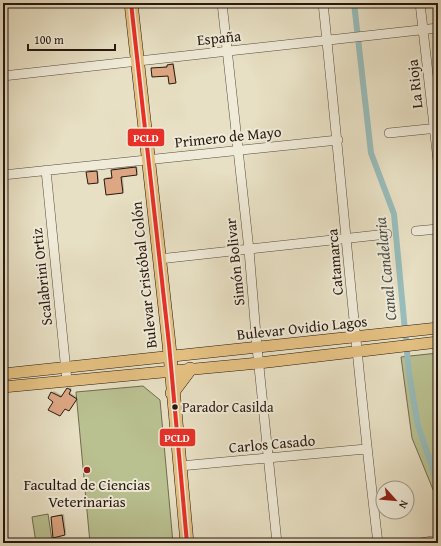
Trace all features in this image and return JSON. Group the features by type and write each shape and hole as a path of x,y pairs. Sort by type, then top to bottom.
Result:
{"highway":[{"name":"Bulevar Cristóbal Colón","path":"131,3 136,61 159,259 187,543"},
{"path":"172,392 190,369"}],"main road":[{"name":"Bulevar Ovidio Lagos","path":"3,374 438,328"},
{"name":"Bulevar Ovidio Lagos","path":"3,387 259,363 438,342"}],"street":[{"name":"Simón Bolivar","path":"222,3 249,250 257,347 277,543"},
{"name":"Catamarca","path":"323,3 338,140 366,449 378,543"},
{"name":"La Rioja","path":"420,3 436,128 438,161"},
{"name":"España","path":"3,76 438,28"},
{"path":"389,134 436,128"},
{"name":"Primero de Mayo","path":"3,175 338,140"},
{"name":"Scalabrini Ortiz","path":"46,170 67,381"},
{"path":"416,231 438,229"},
{"path":"159,259 387,234"},
{"name":"Carlos Casado","path":"180,466 366,449"},
{"path":"421,543 438,540"}],"green space":[{"path":"438,353 438,499 412,438 401,357"},
{"path":"143,386 160,400 173,543 90,543 76,392"},
{"path":"48,514 52,540 36,543 32,517"}],"building":[{"path":"173,64 176,83 169,84 168,76 152,77 151,68 167,67 167,65"},
{"path":"136,167 137,175 121,177 123,193 106,195 104,179 112,178 111,170"},
{"path":"97,171 98,183 88,184 86,172"},
{"path":"67,388 71,390 69,394 77,399 69,411 65,409 60,416 48,410 53,402 48,398 51,392 61,397"},
{"path":"62,515 65,535 53,538 51,517"}],"waterway":[{"name":"Canal Candelaria","path":"354,3 371,153 394,214 409,373 418,426 438,484"}],"transit line":[{"name":"PCLD","path":"131,3 169,344 187,543"}],"place":[{"name":"Parador Casilda","path":"175,407"},
{"name":"Facultad de Ciencias Veterinarias","path":"87,470"}]}
